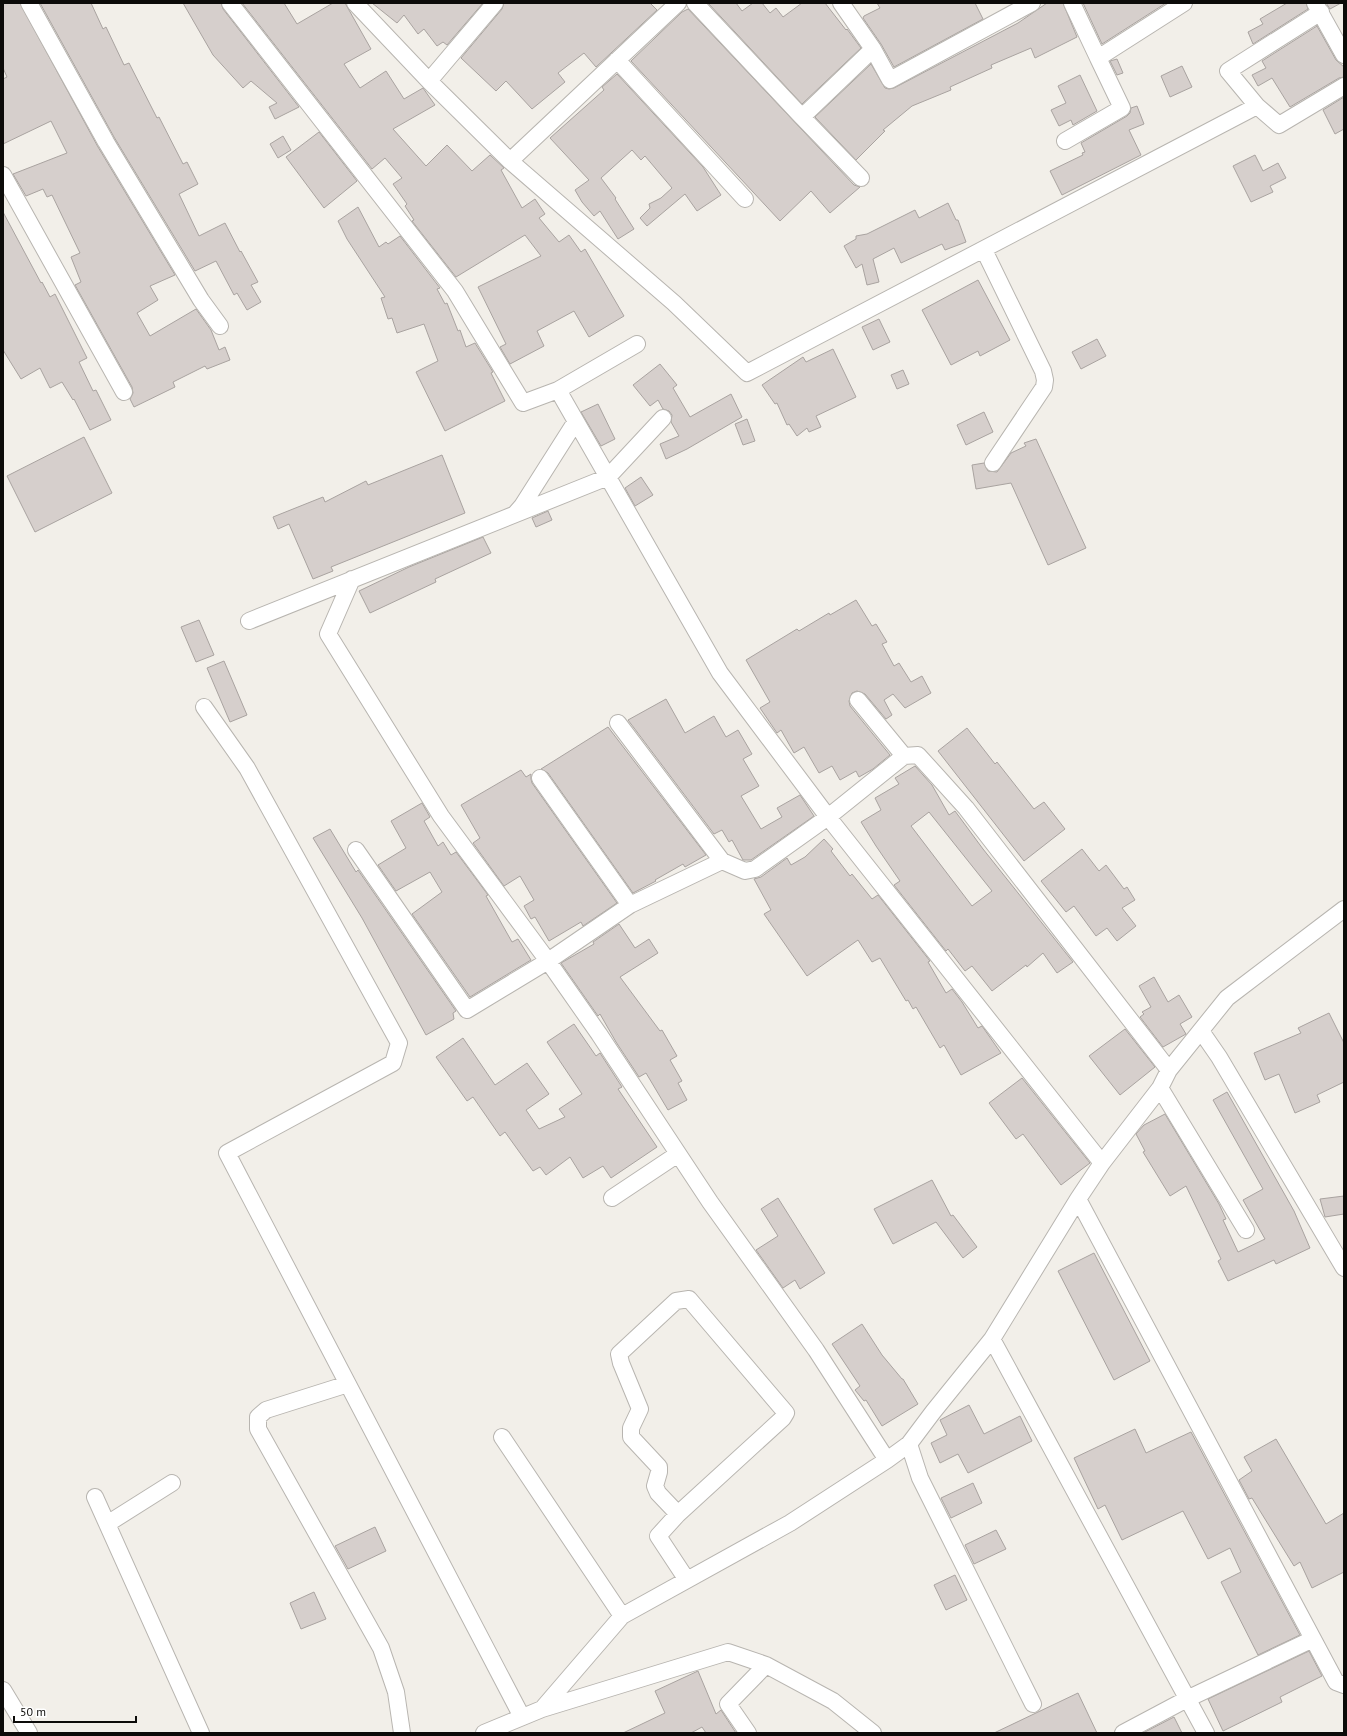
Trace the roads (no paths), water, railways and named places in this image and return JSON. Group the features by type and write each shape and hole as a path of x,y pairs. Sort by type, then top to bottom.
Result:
{"street":[{"path":"29,3 106,142 201,300 220,326"},
{"path":"230,3 455,291 523,402 558,390 637,344"},
{"path":"429,81 495,3"},
{"path":"510,160 678,3"},
{"path":"695,3 861,178"},
{"path":"841,3 873,49 890,80 1032,3"},
{"path":"1065,141 1122,108 1072,3"},
{"path":"1098,58 1184,3"},
{"path":"360,5 429,81 510,160 674,303 747,373 1257,106"},
{"path":"1344,55 1318,8 1228,71 1257,106 1279,124 1344,86"},
{"path":"802,117 873,49"},
{"path":"617,60 745,199"},
{"path":"3,175 124,392"},
{"path":"984,250 1043,371 1045,380 1044,387 993,463"},
{"path":"558,390 720,673 828,817 1102,1163"},
{"path":"249,621 608,477 663,418"},
{"path":"515,514 522,506 576,421"},
{"path":"352,579 328,634 441,816 548,961 710,1202 816,1350 887,1460"},
{"path":"858,700 904,756"},
{"path":"204,707 247,768 399,1043 393,1063 226,1153 522,1717"},
{"path":"618,724 722,861 744,870 755,869 828,817 904,756 918,755 966,808 1169,1070"},
{"path":"540,778 630,905"},
{"path":"356,850 467,1010 548,961 630,905 722,861"},
{"path":"542,1709 622,1616 790,1523 909,1444 992,1339 1078,1199 1102,1163 1160,1088 1169,1070 1227,998 1344,909"},
{"path":"1201,1030 1223,1063 1344,1268"},
{"path":"1160,1088 1246,1230"},
{"path":"612,1198 678,1154"},
{"path":"1078,1199 1336,1682 1344,1685"},
{"path":"678,1514 658,1493 655,1486 659,1467 631,1437 631,1428 640,1409 621,1363 619,1354 676,1301 689,1299 786,1413 783,1418 678,1514 658,1536 686,1580"},
{"path":"992,1339 1206,1733"},
{"path":"348,1384 266,1410 258,1417 257,1424 258,1429 381,1648 396,1692 402,1733"},
{"path":"502,1437 622,1616"},
{"path":"909,1444 920,1478 1033,1704"},
{"path":"107,1524 172,1483"},
{"path":"95,1497 201,1733"},
{"path":"1123,1733 1187,1699 1313,1639"},
{"path":"484,1733 502,1730 522,1717 542,1709 728,1652 766,1665 833,1701 873,1733"},
{"path":"748,1733 728,1704 766,1665"},
{"path":"3,1690 29,1733"}]}
